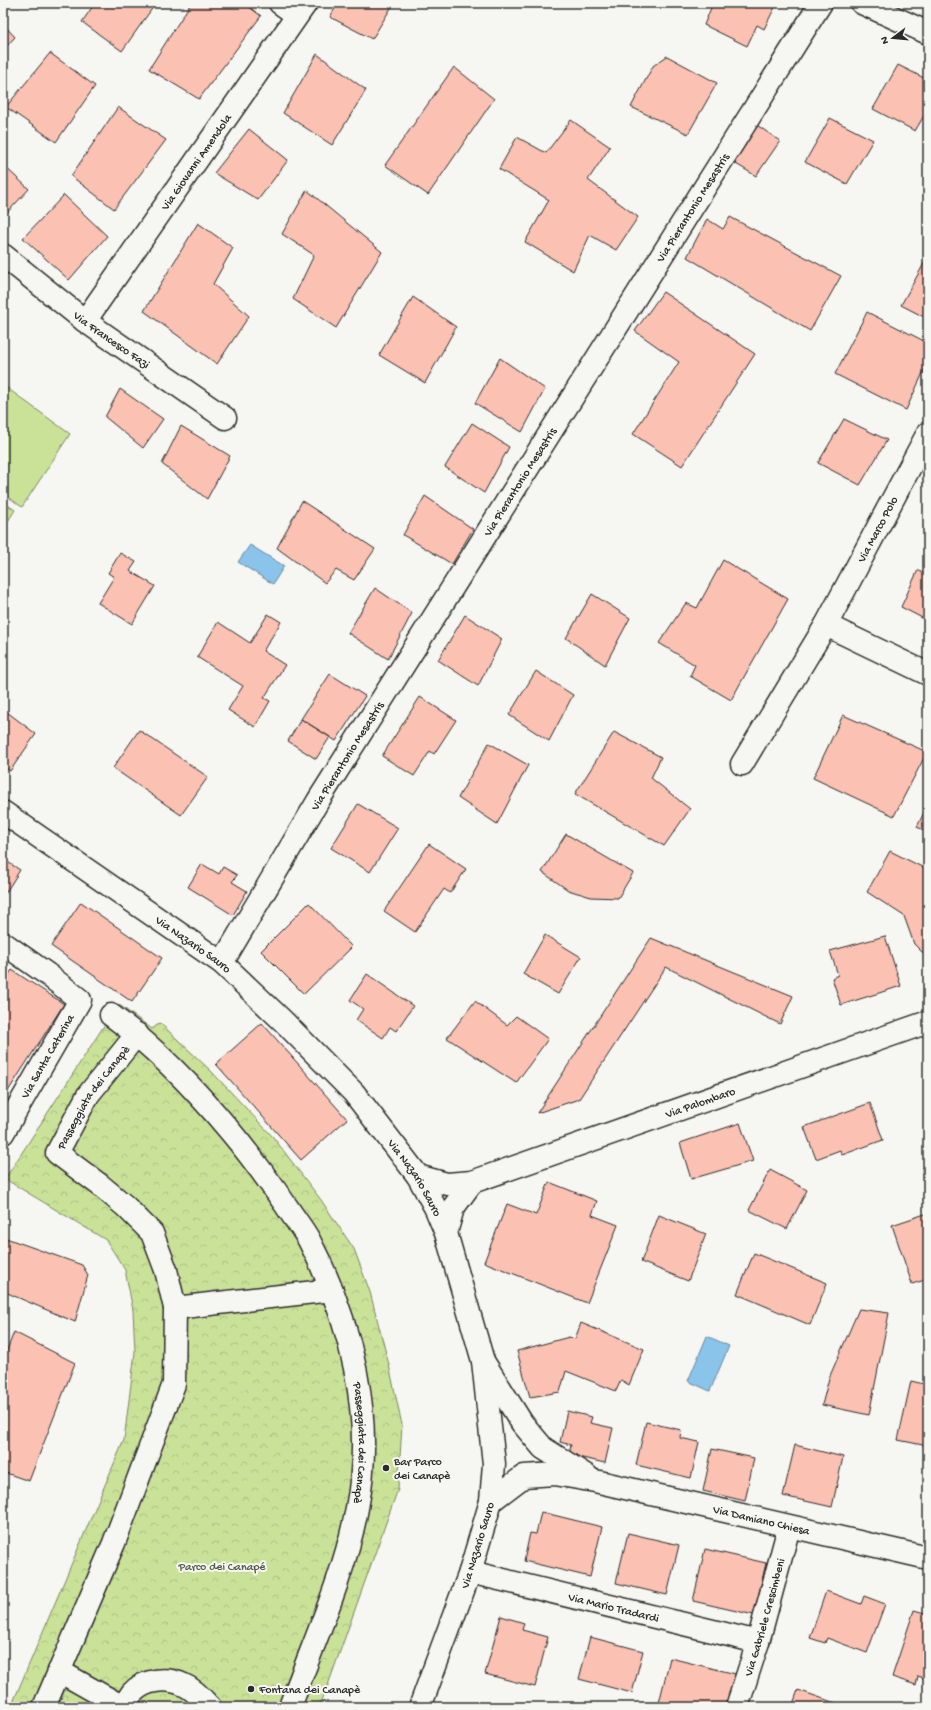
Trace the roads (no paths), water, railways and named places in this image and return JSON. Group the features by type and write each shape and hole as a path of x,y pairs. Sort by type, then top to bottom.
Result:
{"street":[{"name":"Via Pierantonio Mesastris","path":"222,962 318,801 821,3"},
{"path":"862,3 928,32"},
{"name":"Via Giovanni Amendola","path":"85,321 294,7"},
{"name":"Via Francesco Fazi","path":"3,255 85,321 224,418"},
{"name":"Via Marco Polo","path":"742,764 826,625 928,433"},
{"path":"826,625 928,674"},
{"name":"Via Nazario Sauro","path":"3,812 222,962 284,1021 354,1092 418,1176 436,1209 446,1233 482,1361 494,1464 491,1501 470,1572 420,1707"},
{"name":"Via Santa Caterina","path":"3,943 47,974 80,1000 3,1133"},
{"name":"Passeggiata dei Canapè","path":"111,1015 136,1034 204,1100 255,1160 308,1239 332,1290 348,1337 360,1391 363,1460 358,1507 345,1560 290,1707"},
{"name":"Via Palombaro","path":"418,1176 447,1184 472,1182 928,1022"},
{"name":"Passeggiata dei Canapè","path":"44,1707 114,1544 174,1384 175,1308 166,1270 152,1233 125,1206 57,1153 88,1095 136,1034"},
{"path":"446,1233 453,1208 472,1182"},
{"path":"175,1308 332,1290"},
{"name":"Via Damiano Chiesa","path":"482,1361 522,1423 543,1448 595,1481"},
{"name":"Via Damiano Chiesa","path":"491,1501 524,1476 555,1474 595,1481 928,1558"},
{"name":"Via Gabriele Crescimbeni","path":"737,1707 758,1642 789,1526"},
{"name":"Via Mario Tradardi","path":"470,1572 758,1642"},
{"path":"59,1671 123,1706 132,1693 148,1682 166,1680 184,1685 210,1707"}],"water":[{"path":"250,545 284,566 273,584 238,562"},
{"path":"707,1336 729,1346 710,1391 688,1381"}],"place":[{"name":"Bar Parco dei Canapè","path":"386,1468"},
{"name":"Fontana dei Canapè","path":"251,1689"}],"park label":[{"name":"Parco dei Canapé","path":"222,1566"}]}
